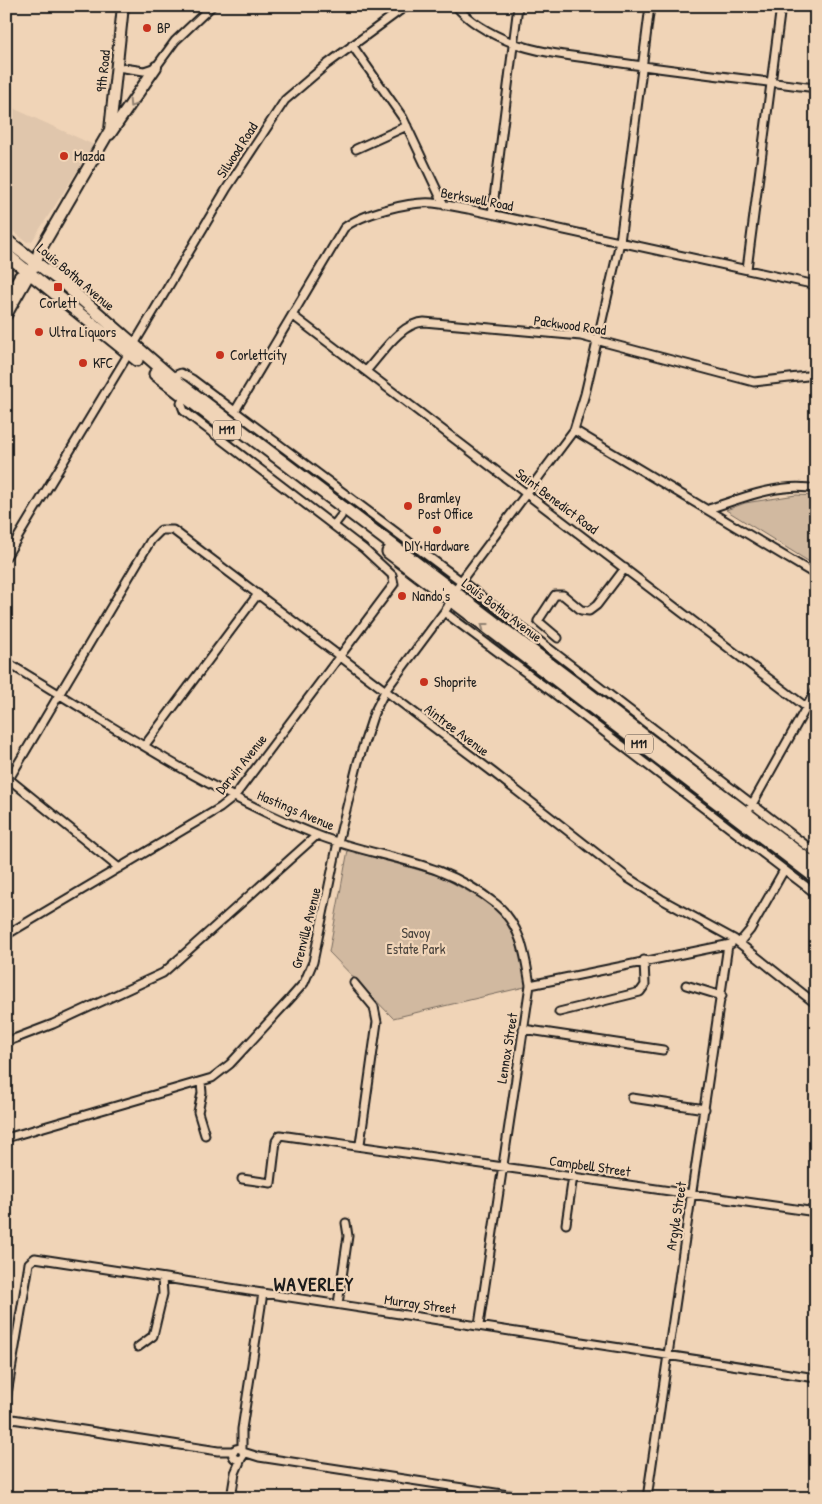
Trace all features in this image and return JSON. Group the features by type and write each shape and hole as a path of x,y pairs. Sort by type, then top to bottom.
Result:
{"main road":[{"name":"9th Road","path":"106,139 112,121 123,6"},
{"path":"6,315 33,263 106,139 128,111 156,67"},
{"name":"Louis Botha Avenue","path":"6,240 33,263 76,294 131,350 184,397 337,520 391,554 453,597 816,866"},
{"name":"Louis Botha Avenue","path":"6,254 33,263"},
{"path":"6,299 33,263"},
{"name":"Louis Botha Avenue","path":"131,350 356,511 453,597"},
{"name":"Louis Botha Avenue","path":"746,814 816,878"}],"street":[{"path":"117,67 144,71 156,67 175,41 212,6"},
{"name":"Silwood Road","path":"6,557 227,188 281,105 298,87 406,6"},
{"path":"456,6 468,19 514,43 544,51 642,66 816,88"},
{"path":"492,214 518,6"},
{"path":"650,6 620,242 598,340 574,430 709,509 816,575"},
{"path":"747,269 781,6"},
{"path":"352,45 392,101 407,126 444,204"},
{"path":"356,149 407,126"},
{"name":"Berkswell Road","path":"235,411 337,238 348,224 408,205 444,204 816,285"},
{"name":"Saint Benedict Road","path":"292,316 625,568 806,708"},
{"name":"Packwood Road","path":"366,371 405,329 418,322 558,334 598,340 754,382 816,375"},
{"name":"Louis Botha Avenue","path":"171,377 180,373 187,375 235,411 356,511 461,581 746,814 813,852"},
{"name":"Grenville Avenue","path":"6,1138 201,1082 221,1073 304,983 314,957 338,842 363,744 384,691 444,612 461,581 574,430"},
{"path":"709,509 772,491 799,488 816,490"},
{"name":"Louis Botha Avenue","path":"337,520 392,575 394,584"},
{"name":"Aintree Avenue","path":"60,695 151,540 161,530 167,529 180,533 628,878 739,943 816,1004"},
{"path":"383,565 391,554"},
{"path":"558,638 538,621 555,595 562,595 581,610 589,611 597,605 625,568"},
{"name":"Darwin Avenue","path":"6,935 220,808 234,797 394,584"},
{"path":"145,745 258,594"},
{"path":"444,612 816,894"},
{"name":"Hastings Avenue","path":"6,662 234,797 317,835 442,871 462,880 495,904 517,929 525,956 530,985"},
{"path":"746,814 816,690"},
{"path":"60,695 8,781 119,868"},
{"path":"6,1042 60,1020 163,973 317,835"},
{"path":"813,852 816,841"},
{"path":"530,985 644,960 739,943 754,923 784,870"},
{"name":"Argyle Street","path":"646,1495 693,1193 728,944"},
{"path":"559,1012 640,992 645,985 644,960"},
{"path":"354,982 374,1007 377,1022 360,1144"},
{"name":"Lennox Street","path":"479,1325 530,985"},
{"path":"686,985 722,996"},
{"path":"523,1029 663,1050"},
{"path":"201,1082 202,1093 198,1112 205,1135"},
{"path":"632,1098 705,1109"},
{"name":"Campbell Street","path":"242,1179 271,1183 274,1171 276,1141 280,1135 360,1144 816,1212"},
{"path":"566,1224 573,1176"},
{"path":"338,1304 348,1236 346,1223"},
{"name":"Murray Street","path":"6,1400 28,1270 31,1260 40,1258 816,1378"},
{"path":"138,1347 149,1340 154,1331 163,1294 162,1278"},
{"path":"231,1498 263,1293"},
{"path":"6,1418 529,1498"}],"shaded area":[{"path":"6,105 94,145 32,241 27,242 6,226"}],"green space":[{"path":"796,495 816,496 816,566 726,510 745,503"},
{"name":"Savoy Estate Park","path":"348,850 440,876 480,898 510,921 529,986 393,1018 329,952"}],"place":[{"name":"BP","path":"147,28"},
{"name":"Mazda","path":"64,156"},
{"name":"Corlett","path":"58,287"},
{"name":"Ultra Liquors","path":"39,332"},
{"name":"Corlettcity","path":"220,355"},
{"name":"KFC","path":"83,363"},
{"name":"Bramley Post Office","path":"408,506"},
{"name":"DIY Hardware","path":"437,530"},
{"name":"Nando's","path":"402,596"},
{"name":"Shoprite","path":"424,682"}],"district":[{"name":"WAVERLEY","path":"314,1284"}]}
